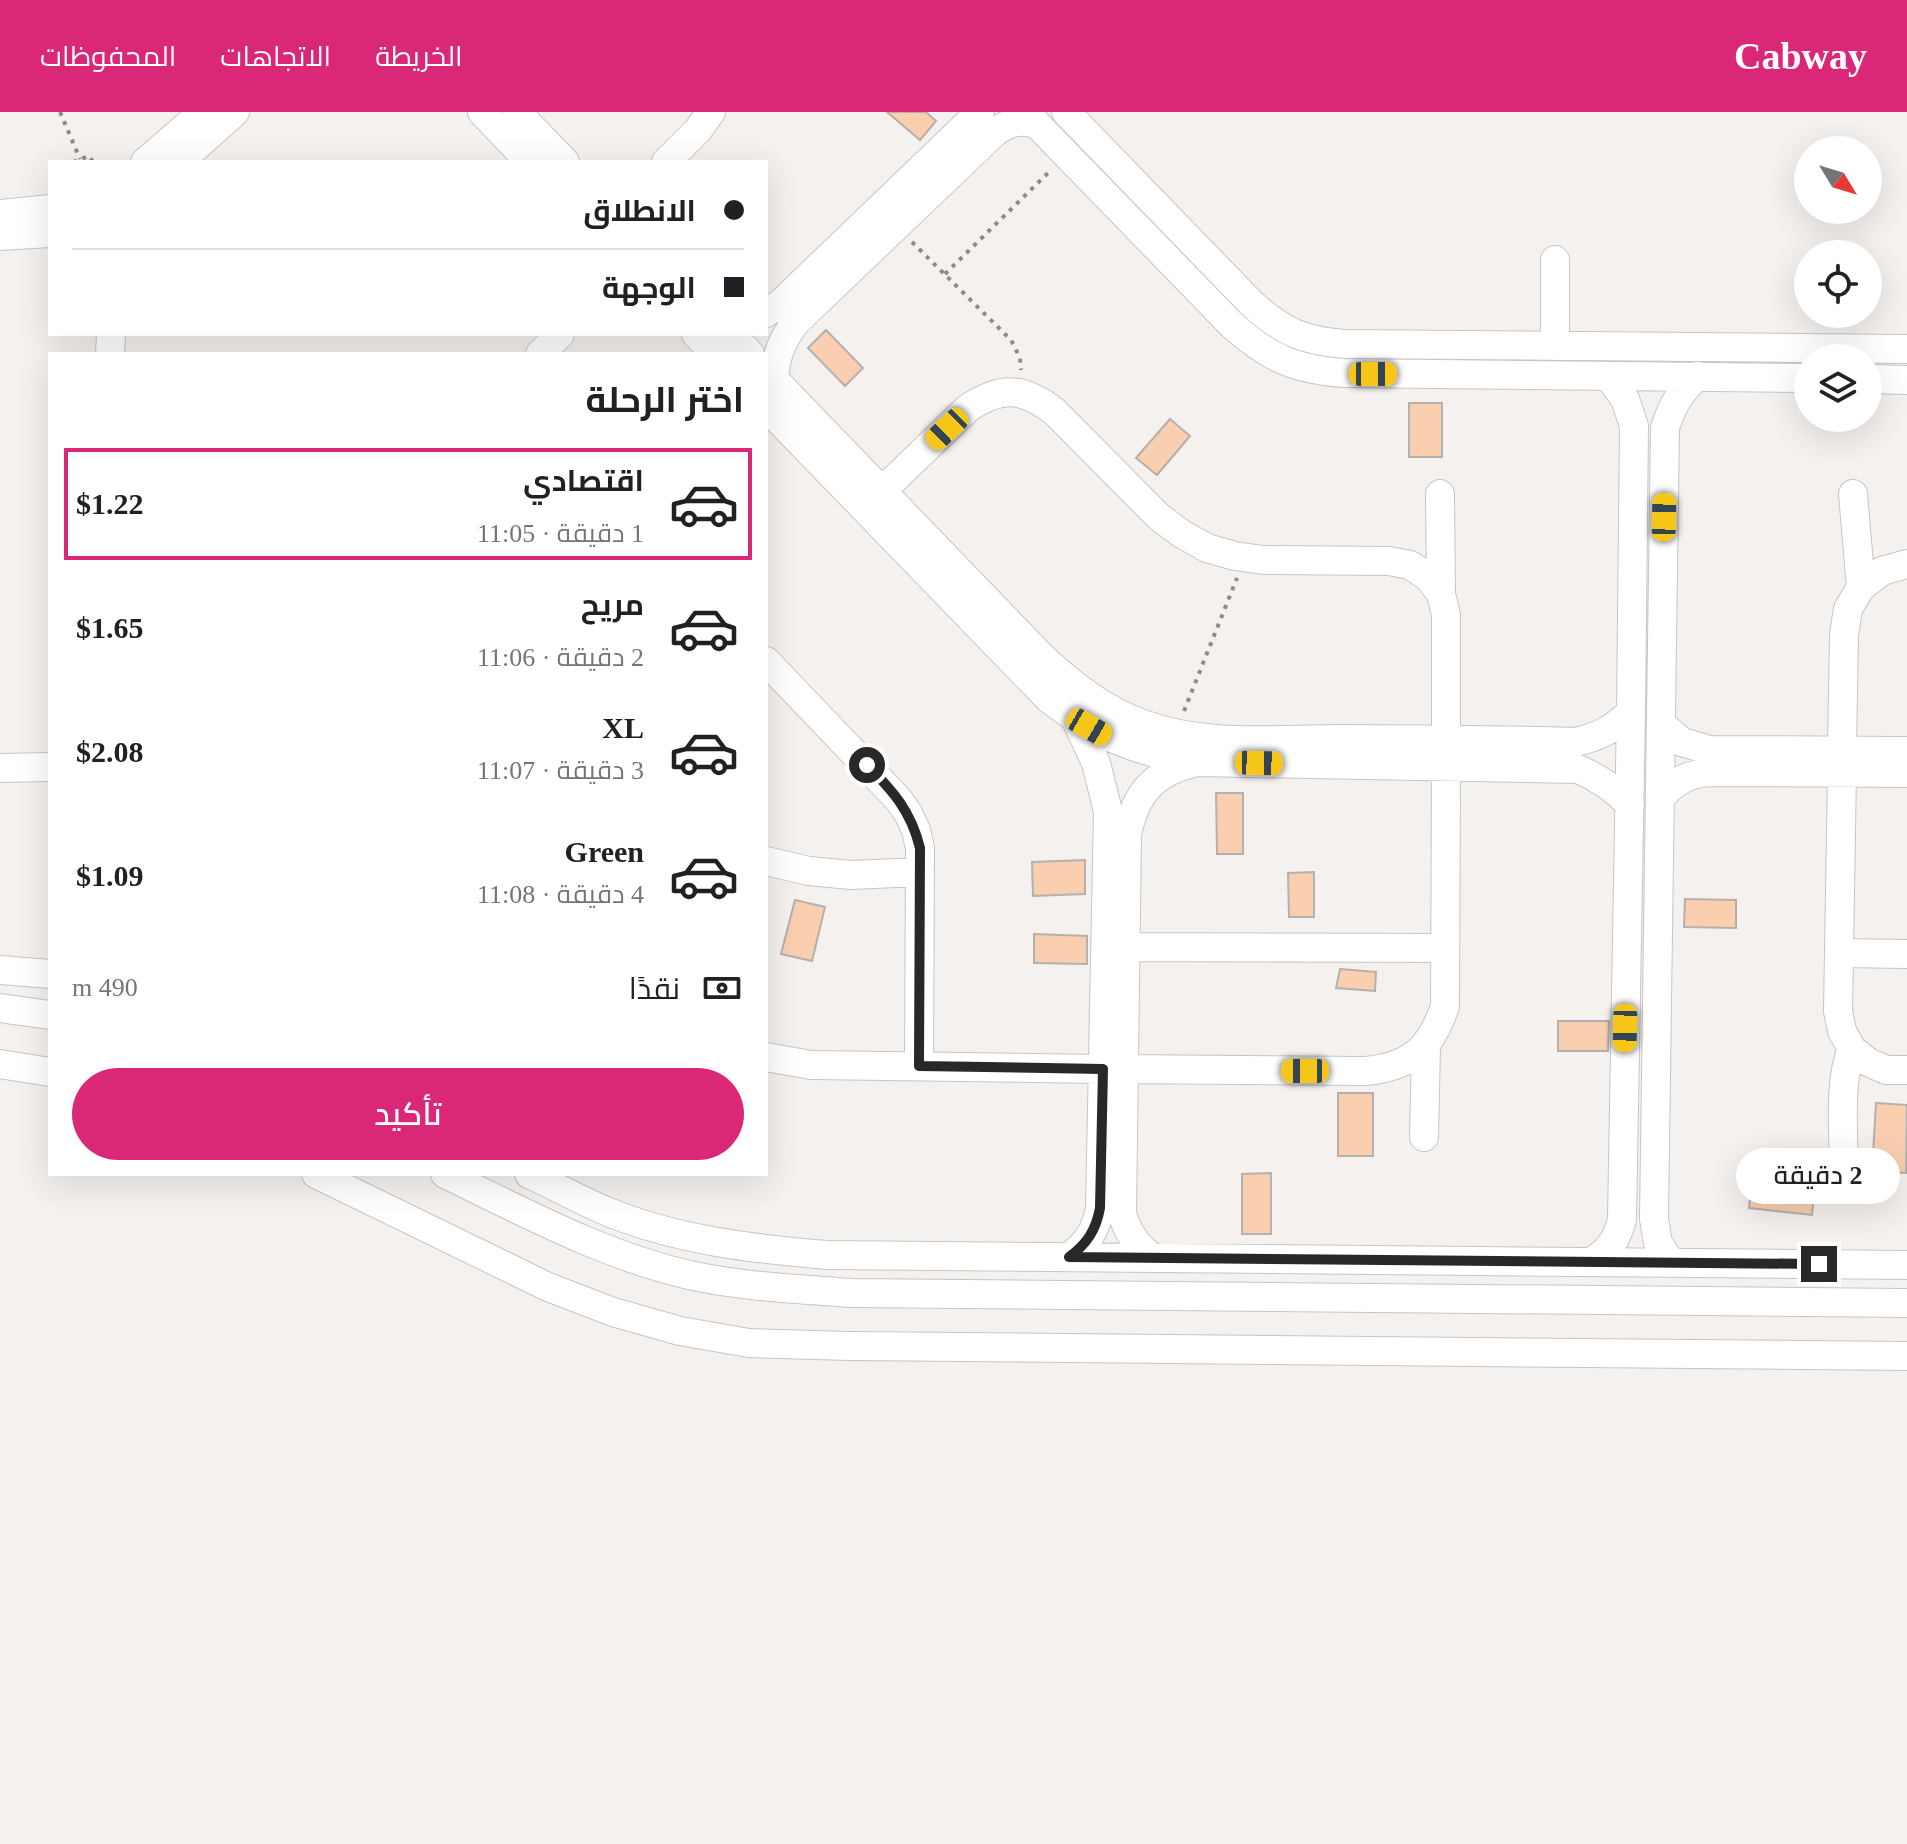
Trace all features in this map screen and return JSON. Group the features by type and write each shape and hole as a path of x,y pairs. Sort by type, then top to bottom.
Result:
{"street":[{"path":"147,160 203,112"},
{"path":"181,160 235,112"},
{"path":"482,112 528,160"},
{"path":"517,112 563,160"},
{"path":"668,160 711,112"},
{"path":"768,312 780,304 980,112"},
{"path":"1066,112 1252,304 1271,321 1294,334 1319,342 1907,349"},
{"path":"1630,805 1615,789 1578,769 1446,753 1206,739 1145,725 1117,712 1065,678 1031,646 770,375 779,347 797,321 1004,125 1031,118 1232,325 1254,345 1283,361 1314,370 1343,373 1794,378"},
{"path":"0,214 48,209"},
{"path":"0,236 48,233"},
{"path":"1555,260 1555,346"},
{"path":"542,352 558,336"},
{"path":"698,336 713,352"},
{"path":"733,336 748,352"},
{"path":"1591,1262 1612,1245 1622,1219 1630,805 1634,426 1625,399 1608,376"},
{"path":"1671,1263 1658,1243 1654,1219 1665,428 1677,398 1698,376"},
{"path":"1882,379 1907,380"},
{"path":"882,491 968,408 984,397 1002,392 1022,393 1040,400 1055,412 1159,517 1207,548 1263,560 1389,561 1410,565 1428,577 1441,594"},
{"path":"768,409 1049,699 1103,735 1133,748 1197,762 1446,753 1576,742 1597,737 1616,727 1631,712"},
{"path":"768,1057 811,1065 1365,1071 1388,1069 1408,1060 1426,1046 1438,1027 1445,1006 1446,615 1441,594 1440,494"},
{"path":"1853,494 1861,587"},
{"path":"1907,564 1882,571 1861,587 1848,609 1844,635 1838,1011 1842,1031 1852,1049 1868,1062 1886,1070 1907,1070"},
{"path":"768,663 898,799 916,830 920,848 919,1066"},
{"path":"1075,718 1096,763 1108,811 1113,1069 1122,1213 1136,1243 1152,1257"},
{"path":"1661,724 1682,742 1709,750 1842,762 1907,773"},
{"path":"1660,799 1680,779 1694,774 1842,762 1907,751"},
{"path":"1069,1257 1087,1241 1098,1220 1100,1208 1125,947 1127,835 1131,814 1141,794 1157,778 1176,767 1197,762"},
{"path":"0,768 48,767"},
{"path":"768,861 809,871 851,875 920,872"},
{"path":"1125,947 1445,948"},
{"path":"1839,953 1907,954"},
{"path":"0,970 48,974"},
{"path":"0,1008 48,1015"},
{"path":"1424,1137 1426,1046"},
{"path":"1844,1172 1844,1079 1852,1049"},
{"path":"0,1064 48,1072"},
{"path":"320,1176 548,1287 613,1312 667,1327 749,1343 1907,1356"},
{"path":"449,1176 572,1236 632,1259 694,1276 757,1287 852,1293 1907,1303"},
{"path":"533,1176 608,1212 661,1229 771,1251 828,1255 1907,1265"}],"path":[{"path":"60,112 80,159 90,156 92,160"},
{"path":"945,274 1067,155"},
{"path":"897,226 1011,340 1020,358 1022,393"},
{"path":"1176,732 1246,558"}],"building":[{"path":"887,112 926,112 936,121 920,140"},
{"path":"826,330 863,368 845,386 808,348"},
{"path":"1409,403 1442,403 1442,457 1409,457"},
{"path":"1170,419 1190,436 1157,475 1136,458"},
{"path":"1216,793 1243,793 1243,854 1217,854"},
{"path":"1085,860 1085,894 1033,896 1032,862"},
{"path":"1314,872 1314,917 1289,917 1288,873"},
{"path":"1685,899 1736,900 1736,928 1684,927"},
{"path":"795,900 825,907 812,961 781,954"},
{"path":"1034,934 1087,936 1087,964 1034,963"},
{"path":"1340,969 1376,972 1375,991 1336,988"},
{"path":"1558,1021 1609,1021 1608,1051 1558,1051"},
{"path":"1338,1093 1373,1093 1373,1156 1338,1156"},
{"path":"1876,1103 1907,1105 1906,1173 1872,1171"},
{"path":"1271,1173 1271,1234 1242,1234 1242,1174"},
{"path":"1752,1178 1815,1185 1812,1215 1749,1208"}],"route":[{"path":"867,765 908,813 920,848 919,1066 1103,1069 1098,1220 1087,1241 1069,1257 1819,1264"}]}
